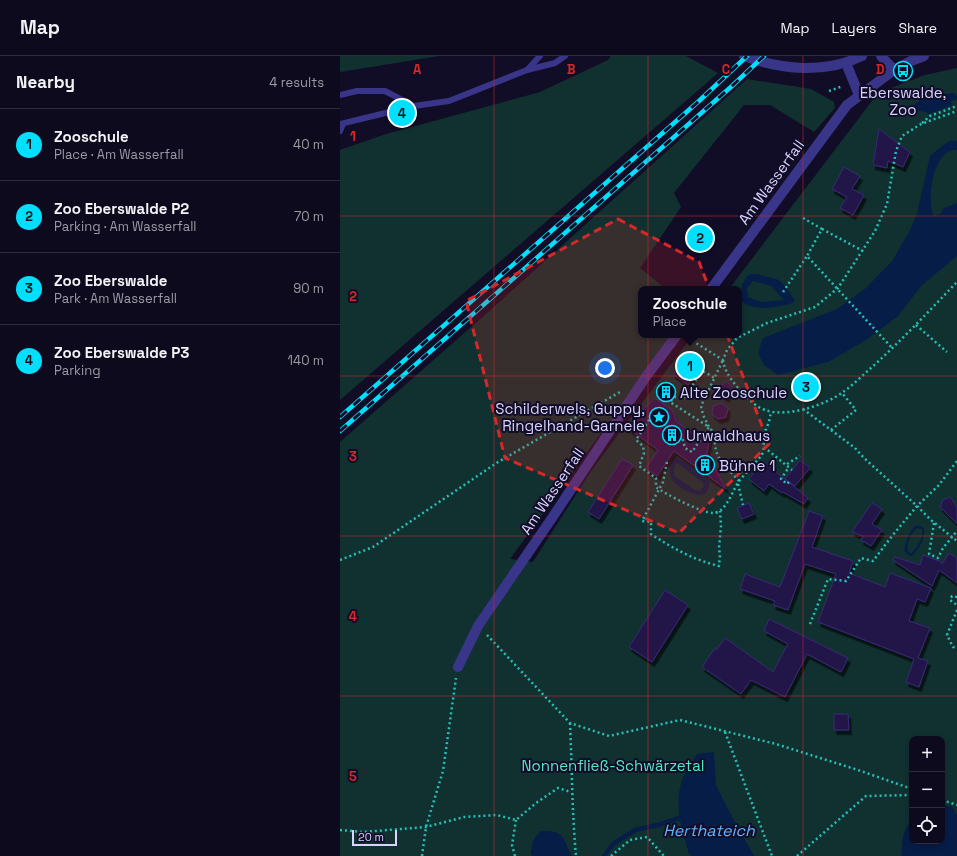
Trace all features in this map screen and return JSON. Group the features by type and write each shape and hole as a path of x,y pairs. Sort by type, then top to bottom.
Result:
{"street":[{"path":"744,56 774,65 800,69 824,68 846,63 862,56"},
{"path":"881,56 894,70"},
{"name":"Am Wasserfall","path":"713,286 847,105 908,59 924,56"},
{"path":"846,63 859,95"},
{"name":"Am Wasserfall","path":"458,667 478,626 645,378 675,338"}],"lane":[{"path":"527,70 540,56"},
{"path":"340,131 342,124 414,106 449,101 527,70 555,63 565,56"},
{"path":"340,94 357,91 384,91 414,106"}],"path":[{"path":"829,91 840,87"},
{"path":"742,336 767,323 815,307 838,288 875,231 887,204 894,158 902,136 921,124 930,116 957,106"},
{"path":"921,124 957,111"},
{"path":"803,218 863,251"},
{"path":"783,292 807,256 822,229"},
{"path":"807,256 893,349"},
{"path":"689,338 723,360 727,374 742,392 763,410 781,413 803,409 814,406 842,393 893,349 957,282"},
{"path":"916,325 947,352"},
{"path":"737,338 727,350 701,406 703,415 709,427 715,434 714,446 717,455 738,482 743,505"},
{"path":"709,427 670,402 675,397 685,397 701,370 715,378"},
{"path":"340,560 373,547 498,462 625,389"},
{"path":"831,430 856,410 842,393"},
{"path":"803,409 855,448 934,523 957,541"},
{"path":"709,427 692,452 685,448 684,440 670,433 666,425 651,417 636,440 643,446 644,453 639,466 656,478 656,487 702,510 713,513 720,511 728,502 738,482 762,455 764,447 763,436 769,422 771,412"},
{"path":"764,447 792,470"},
{"path":"789,482 787,484 781,479 788,466 800,456"},
{"path":"810,624 828,579 846,581 861,558 874,561 892,536 917,506 939,485 957,461"},
{"path":"667,462 663,482 642,521 651,522 650,534 686,555 700,561 719,566 719,548 722,526 720,511"},
{"path":"934,523 929,554 938,558 943,548 957,531"},
{"path":"957,597 952,596 950,600 957,605"},
{"path":"957,610 947,634 953,647 957,648"},
{"path":"478,626 570,724 609,736 680,720 776,744 909,788"},
{"path":"422,856 426,827 443,771 458,667"},
{"path":"570,724 571,792 576,856"},
{"path":"725,731 772,856"},
{"path":"515,856 512,845 516,820 536,803 558,788 571,792"},
{"path":"797,856 866,796 909,795"},
{"path":"945,801 957,805"},
{"path":"340,830 363,832 426,827 464,817 490,815 497,815 516,820"},
{"path":"611,856 630,840 647,837 664,856"}],"highlighted area":[{"path":"618,219 699,262 769,444 679,533 505,458 466,301"}],"green space":[{"path":"340,56 439,56 340,72"},
{"path":"611,56 686,56 718,73 340,400 340,150 386,134 540,92 608,60"},
{"name":"Nonnenfließ-Schwärzetal","path":"957,68 957,856 571,856 565,842 531,850 532,856 340,856 340,442 486,314 747,79 811,89 834,102 835,108 814,132 770,105 744,105 674,193 681,207 640,268 662,286 638,286 638,338 670,338 510,559 533,562 591,471 691,338 742,338 742,286 731,286 878,93 925,75"}],"water":[{"path":"954,93 957,96 957,99 951,101 952,105 929,114 912,109 914,105 924,98"},
{"path":"950,141 957,141 957,150 949,151 942,157 937,166 931,188 931,199 934,216 940,214 944,208 957,203 957,256 922,285 898,316 866,340 828,362 778,375 764,365 758,353 763,338 837,309 866,288 893,260 911,228 917,213 930,156"},
{"path":"751,274 757,274 779,280 786,287 795,301 775,307 764,308 750,306 742,302 742,286 745,279","holes":["753,281 771,286 784,300 762,302 748,297 747,288"]},
{"path":"675,456 707,478 710,482 707,492 700,495 691,493 674,482 670,470 670,463","holes":["677,463 702,482 704,486 700,491 695,490 674,475 675,465"]},
{"path":"918,525 924,528 924,536 917,550 912,556 910,556 904,551 908,536","holes":["917,528 922,529 920,541 912,553 910,553 908,550 908,544 911,536"]},
{"name":"Herthateich","path":"714,752 716,785 754,856 692,856 689,854 679,814 678,804 681,784 686,770 697,754"},
{"path":"945,806 952,807 957,815 957,856 902,856 903,836 909,823 909,844 945,844"},
{"path":"541,831 554,832 562,836 571,856 532,856 531,848 533,842"}],"building":[{"path":"879,129 910,152 903,167 888,161 887,168 873,165"},
{"path":"844,167 860,176 852,189 864,195 853,215 840,208 847,197 832,189"},
{"path":"688,353 703,364 688,385 673,374"},
{"path":"726,381 734,389 726,398 717,391"},
{"name":"Urwaldhaus","path":"655,398 672,410 677,422 692,433 702,431 710,437 707,453 726,489 674,451 657,476 646,468 658,450 629,429 646,406"},
{"path":"721,403 728,408 726,417 718,419 712,414 713,406"},
{"path":"622,459 633,465 599,519 588,512"},
{"path":"800,460 810,468 795,486 785,479"},
{"path":"763,461 808,498 804,504 783,492 782,493 769,484 764,491 749,479"},
{"path":"950,497 957,507 957,524 940,507 943,500"},
{"path":"749,503 754,514 742,519 737,508"},
{"path":"872,503 882,509 872,524 882,530 871,546 861,540 863,536 852,532"},
{"path":"809,511 823,516 812,547 853,561 849,573 885,587 890,573 931,588 925,602 917,599 909,621 930,628 918,658 928,661 919,687 906,682 914,659 818,622 836,574 805,564 788,610 773,605 775,601 740,589 745,574 780,587"},
{"path":"949,553 957,558 957,583 939,570 932,586 893,560 895,557 920,565 923,555 942,562 942,564"},
{"path":"665,590 688,605 652,662 629,647"},
{"path":"769,619 848,658 841,672 807,654 785,697 751,680 741,694 702,667 714,649 716,650 725,638 773,672 788,644 764,631"},
{"path":"834,714 848,714 849,730 834,730"}],"waterway":[{"path":"604,856 613,844 635,830 658,825 679,818 683,821"}],"railway":[{"path":"340,417 699,101 747,56"},
{"path":"340,431 732,86 764,56"}],"place":[{"name":"Eberswalde, Zoo","path":"903,71"},
{"name":"Zoo Eberswalde P3","path":"402,113"},
{"name":"Zoo Eberswalde P2","path":"700,238"},
{"name":"Zooschule","path":"690,366"},
{"name":"Zoo Eberswalde","path":"806,387"},
{"name":"Alte Zooschule","path":"666,392"},
{"name":"Schilderwels, Guppy, Ringelhand-Garnele","path":"659,417"},
{"name":"Urwaldhaus","path":"672,435"},
{"name":"Bühne 1","path":"705,465"}]}
